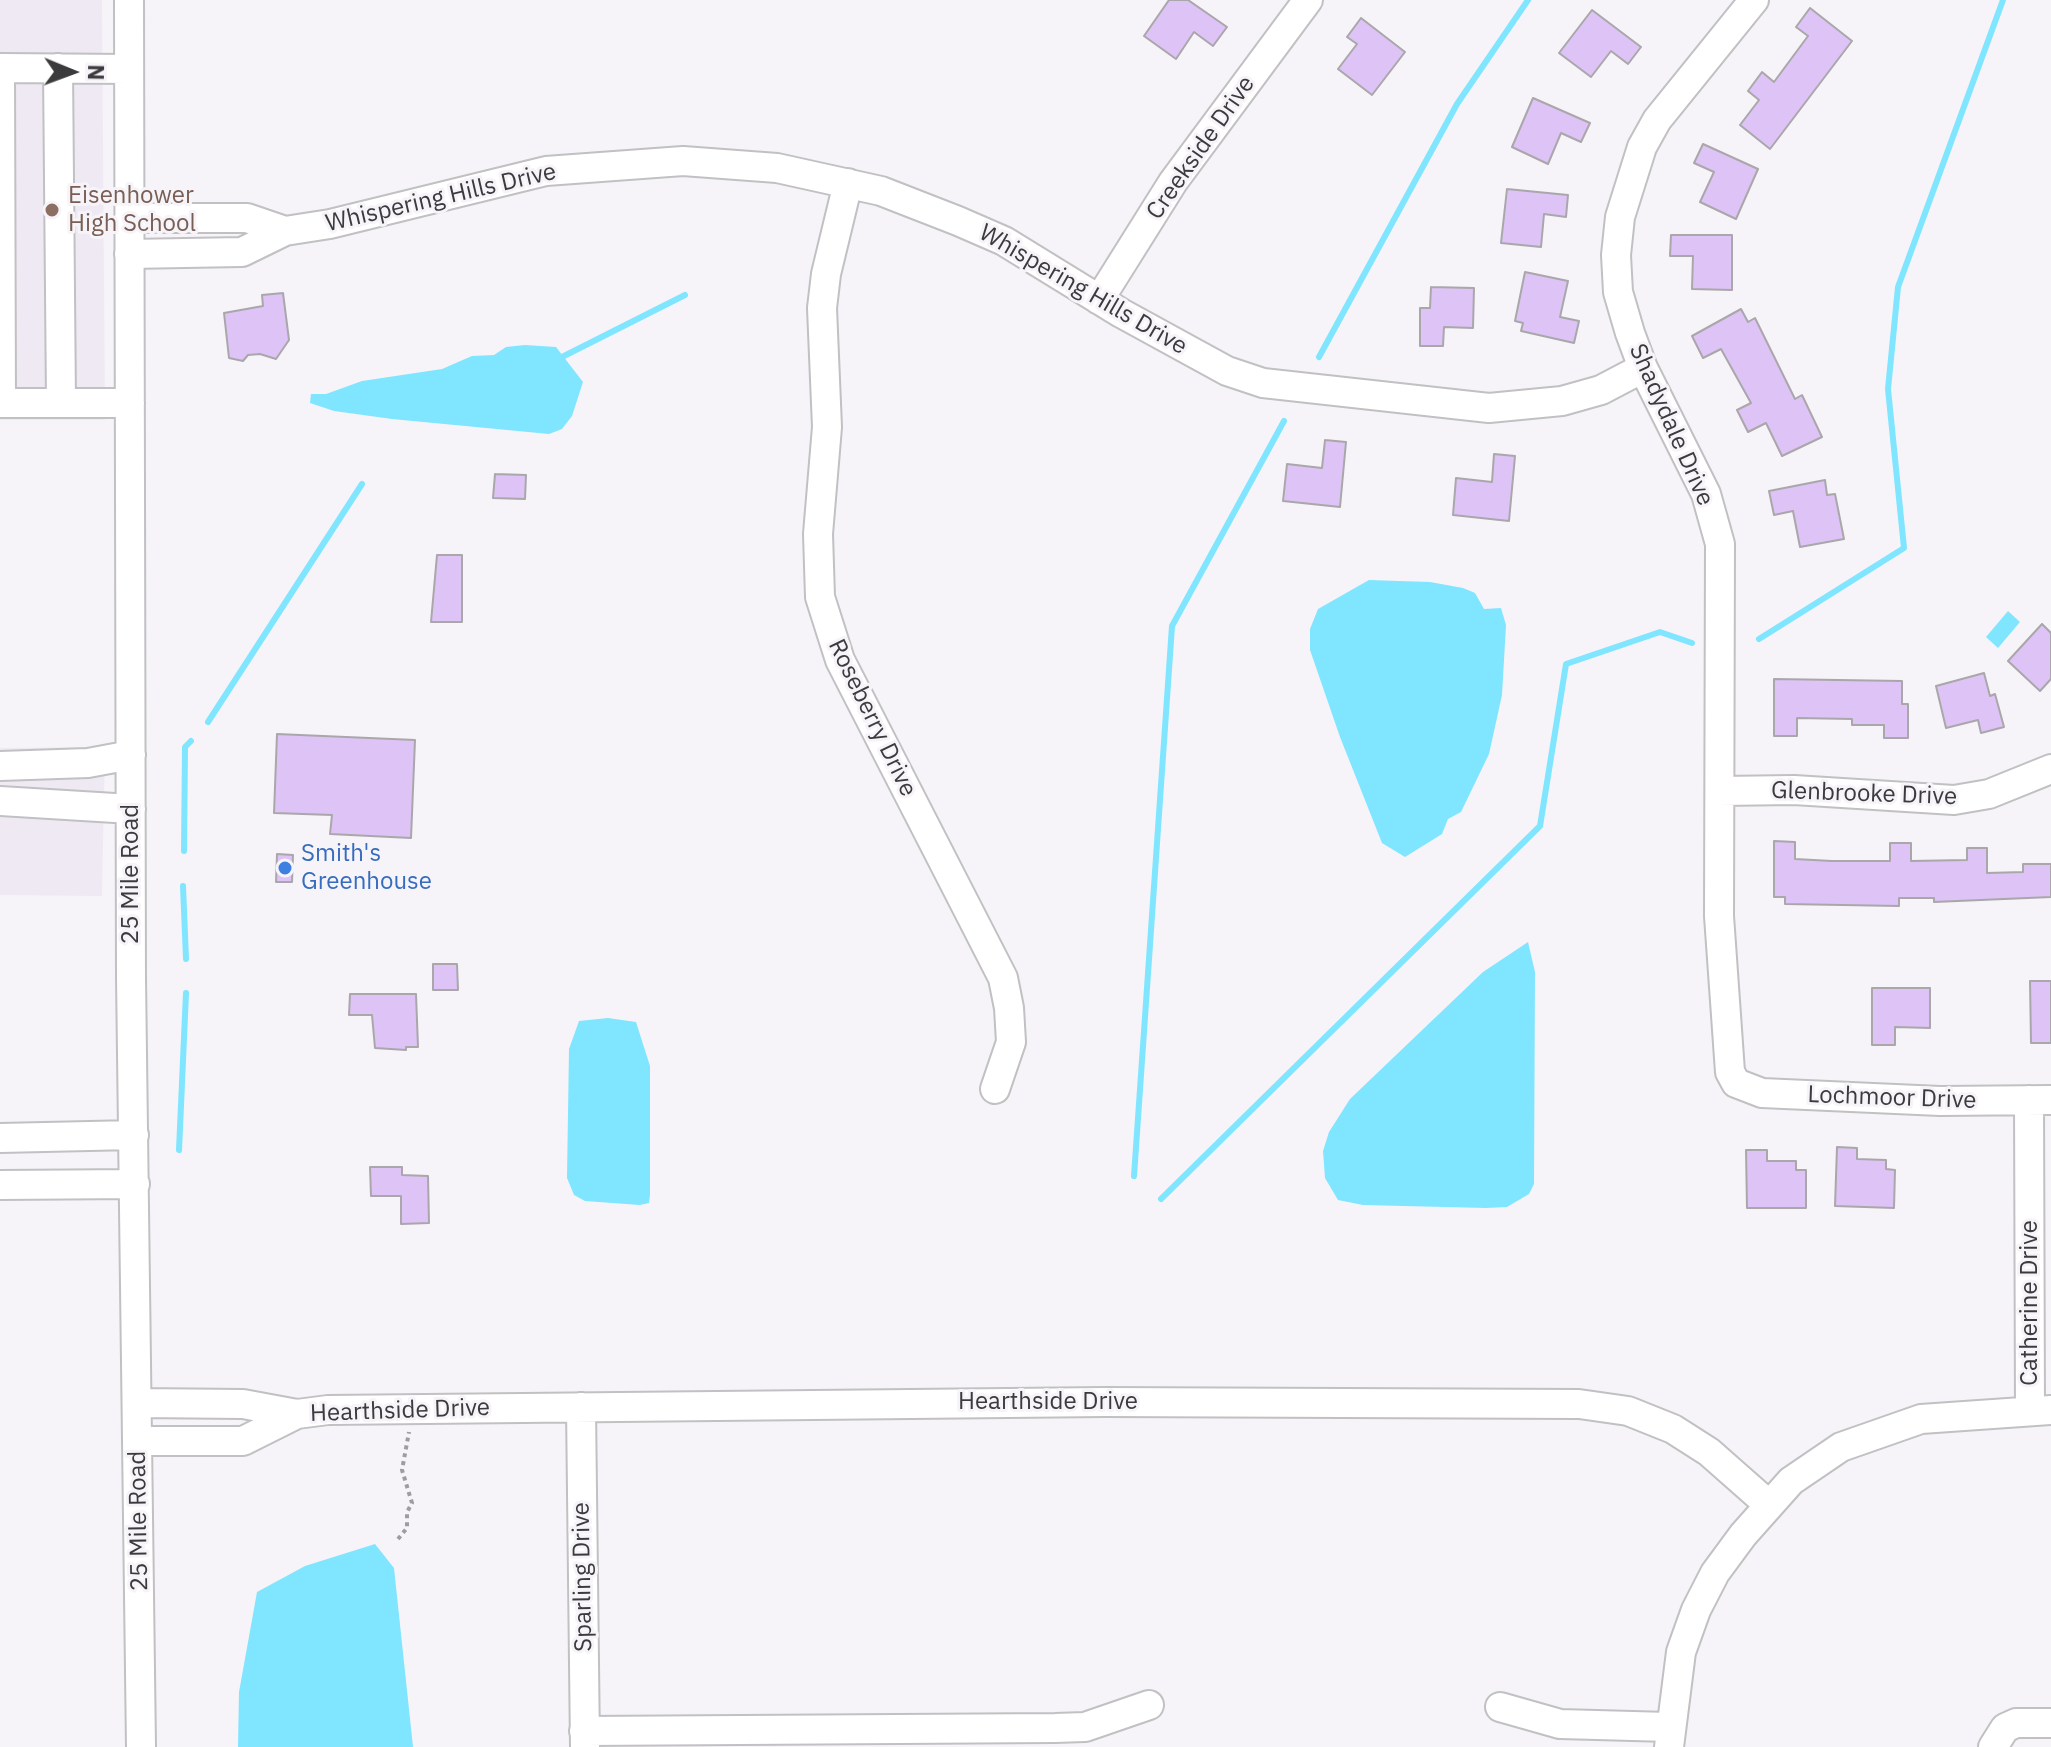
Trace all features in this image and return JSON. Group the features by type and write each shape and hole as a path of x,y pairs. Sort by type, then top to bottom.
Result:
{"street":[{"name":"25 Mile Road","path":"129,0 131,809 141,1747"},
{"name":"Creekside Drive","path":"1099,300 1173,182 1308,0"},
{"name":"Shadydale Drive","path":"1736,1083 1727,1057 1719,916 1720,544 1706,494 1643,368 1618,292 1620,217 1630,178 1657,120 1754,0"},
{"path":"129,69 0,68 1,403 130,403"},
{"path":"58,68 61,403"},
{"name":"Whispering Hills Drive","path":"129,254 242,252 285,231 330,224 546,171 634,162 683,161 761,167 848,183 903,198 1004,241 1099,300 1227,371 1263,383 1310,391 1489,408 1562,401 1601,390 1643,368"},
{"name":"Roseberry Drive","path":"848,183 826,274 822,308 827,427 818,534 820,597 840,660 1003,978 1011,1042 995,1089"},
{"name":"Whispering Hills Drive","path":"129,218 247,218 285,231"},
{"path":"0,766 88,763 131,755"},
{"name":"Glenbrooke Drive","path":"1720,791 1794,790 1954,800 1989,794 2051,769"},
{"path":"0,801 131,809"},
{"name":"Lochmoor Drive","path":"1736,1083 1762,1093 1940,1101 2040,1100"},
{"name":"Catherine Drive","path":"2040,1100 2040,1410"},
{"path":"0,1138 134,1135"},
{"path":"0,1185 135,1184"},
{"name":"Hearthside Drive","path":"138,1403 243,1404 297,1414 328,1410 1105,1402 1579,1404 1628,1411 1673,1429 1709,1452 1768,1504"},
{"name":"Sparling Drive","path":"581,1407 584,1739"},
{"path":"1500,1707 1560,1724 1669,1737 1681,1652 1696,1610 1715,1573 1768,1504 1791,1481 1841,1447 1921,1419 2040,1410"},
{"name":"Hearthside Drive","path":"138,1441 243,1441 297,1414"},
{"path":"584,1739 1085,1727 1149,1705"},
{"path":"1996,1741 2016,1723 2051,1723"}],"path":[{"path":"398,1539 407,1528 407,1512 412,1503 402,1470 409,1432"},
{"path":"412,1503 419,1504"},
{"path":"407,1528 416,1529"}],"shaded area":[{"name":"Eisenhower High School","path":"0,0 102,0 105,420 0,420"},
{"path":"105,747 102,896 0,895 0,748"}],"water":[{"path":"506,347 556,347 583,382 572,416 562,429 549,434 392,419 334,411 310,403 311,394 326,394 362,381 442,369 472,356 494,355"},
{"path":"1369,580 1430,582 1463,588 1475,593 1484,609 1501,608 1506,625 1502,695 1489,754 1461,812 1448,819 1442,834 1405,857 1382,843 1310,650 1310,629 1318,609"},
{"path":"2008,611 2020,622 1998,648 1986,637"},
{"path":"1528,942 1535,972 1534,1184 1529,1194 1507,1207 1486,1208 1363,1205 1338,1200 1325,1178 1323,1151 1329,1132 1350,1099 1483,972"},
{"path":"608,1018 636,1022 650,1066 650,1195 649,1203 640,1205 585,1201 574,1195 567,1178 569,1049 579,1021"},
{"path":"375,1544 394,1568 413,1747 238,1747 239,1692 257,1592 305,1566"}],"building":[{"path":"1169,0 1188,0 1227,27 1213,46 1194,32 1176,59 1144,36"},
{"path":"1810,8 1852,41 1770,149 1740,125 1759,100 1748,91 1762,72 1774,82 1808,36 1796,27"},
{"path":"1592,10 1641,47 1628,64 1611,51 1591,77 1559,53"},
{"path":"1361,18 1405,52 1372,95 1338,69 1357,44 1347,37"},
{"path":"1533,98 1590,123 1581,142 1561,133 1548,164 1512,147"},
{"path":"1703,144 1758,169 1736,219 1700,202 1714,172 1694,163"},
{"path":"1507,189 1568,195 1566,217 1544,214 1541,247 1501,243"},
{"path":"1671,235 1732,235 1732,290 1692,289 1693,256 1670,256"},
{"path":"1525,272 1568,281 1560,317 1579,321 1574,343 1521,331 1523,323 1515,321"},
{"path":"1431,287 1474,288 1473,328 1444,327 1443,346 1420,346 1420,308 1430,308"},
{"path":"283,293 289,340 276,359 260,354 248,355 243,361 229,358 224,313 263,306 262,295"},
{"path":"1741,309 1748,322 1755,318 1795,399 1802,395 1822,437 1782,456 1766,423 1748,432 1737,410 1751,403 1721,349 1703,358 1692,336"},
{"path":"1325,440 1346,442 1340,507 1283,501 1287,464 1322,468"},
{"path":"1494,454 1515,456 1509,521 1453,515 1456,478 1492,482"},
{"path":"495,474 526,475 525,499 493,498"},
{"path":"1825,480 1827,495 1835,494 1844,539 1800,547 1793,511 1774,515 1769,491"},
{"path":"437,555 462,555 462,622 431,622"},
{"path":"2042,624 2051,633 2051,679 2040,691 2008,661"},
{"path":"1984,673 1990,696 1995,694 2004,727 1981,733 1978,720 1946,728 1936,686"},
{"path":"1774,679 1902,681 1902,704 1908,704 1908,738 1884,738 1884,725 1852,725 1852,719 1797,718 1797,736 1774,736"},
{"path":"277,734 415,740 411,838 330,834 332,815 274,813"},
{"path":"1774,841 1795,842 1795,859 1832,861 1890,861 1890,843 1911,843 1911,861 1967,860 1967,848 1987,848 1987,873 2023,872 2023,864 2051,864 2051,897 1934,902 1934,898 1899,898 1899,906 1785,904 1785,897 1774,897"},
{"path":"277,854 293,855 292,882 276,882"},
{"path":"433,964 457,964 458,990 433,990"},
{"path":"2030,981 2051,981 2051,1043 2031,1043"},
{"path":"1872,988 1930,988 1930,1028 1895,1027 1895,1045 1872,1045"},
{"path":"350,994 416,994 418,1047 406,1047 406,1050 375,1048 372,1015 349,1015"},
{"path":"1837,1147 1857,1148 1857,1159 1886,1160 1886,1169 1895,1170 1894,1208 1835,1206"},
{"path":"1746,1150 1767,1150 1767,1161 1796,1161 1796,1170 1806,1170 1806,1208 1747,1208"},
{"path":"370,1167 402,1167 402,1175 428,1176 429,1223 401,1224 401,1196 371,1196"}],"waterway":[{"path":"1319,357 1457,104 1528,0"},
{"path":"1759,639 1904,548 1888,389 1898,287 2003,0"},
{"path":"560,358 685,295"},
{"path":"1134,1176 1172,626 1284,421"},
{"path":"208,722 362,484"},
{"path":"1161,1199 1540,826 1566,664 1660,632 1692,643"},
{"path":"184,851 185,747 191,741"},
{"path":"183,886 186,959"},
{"path":"179,1150 186,993"}],"place":[{"name":"Eisenhower High School","path":"52,210"},
{"name":"Smith's Greenhouse","path":"285,868"}]}
